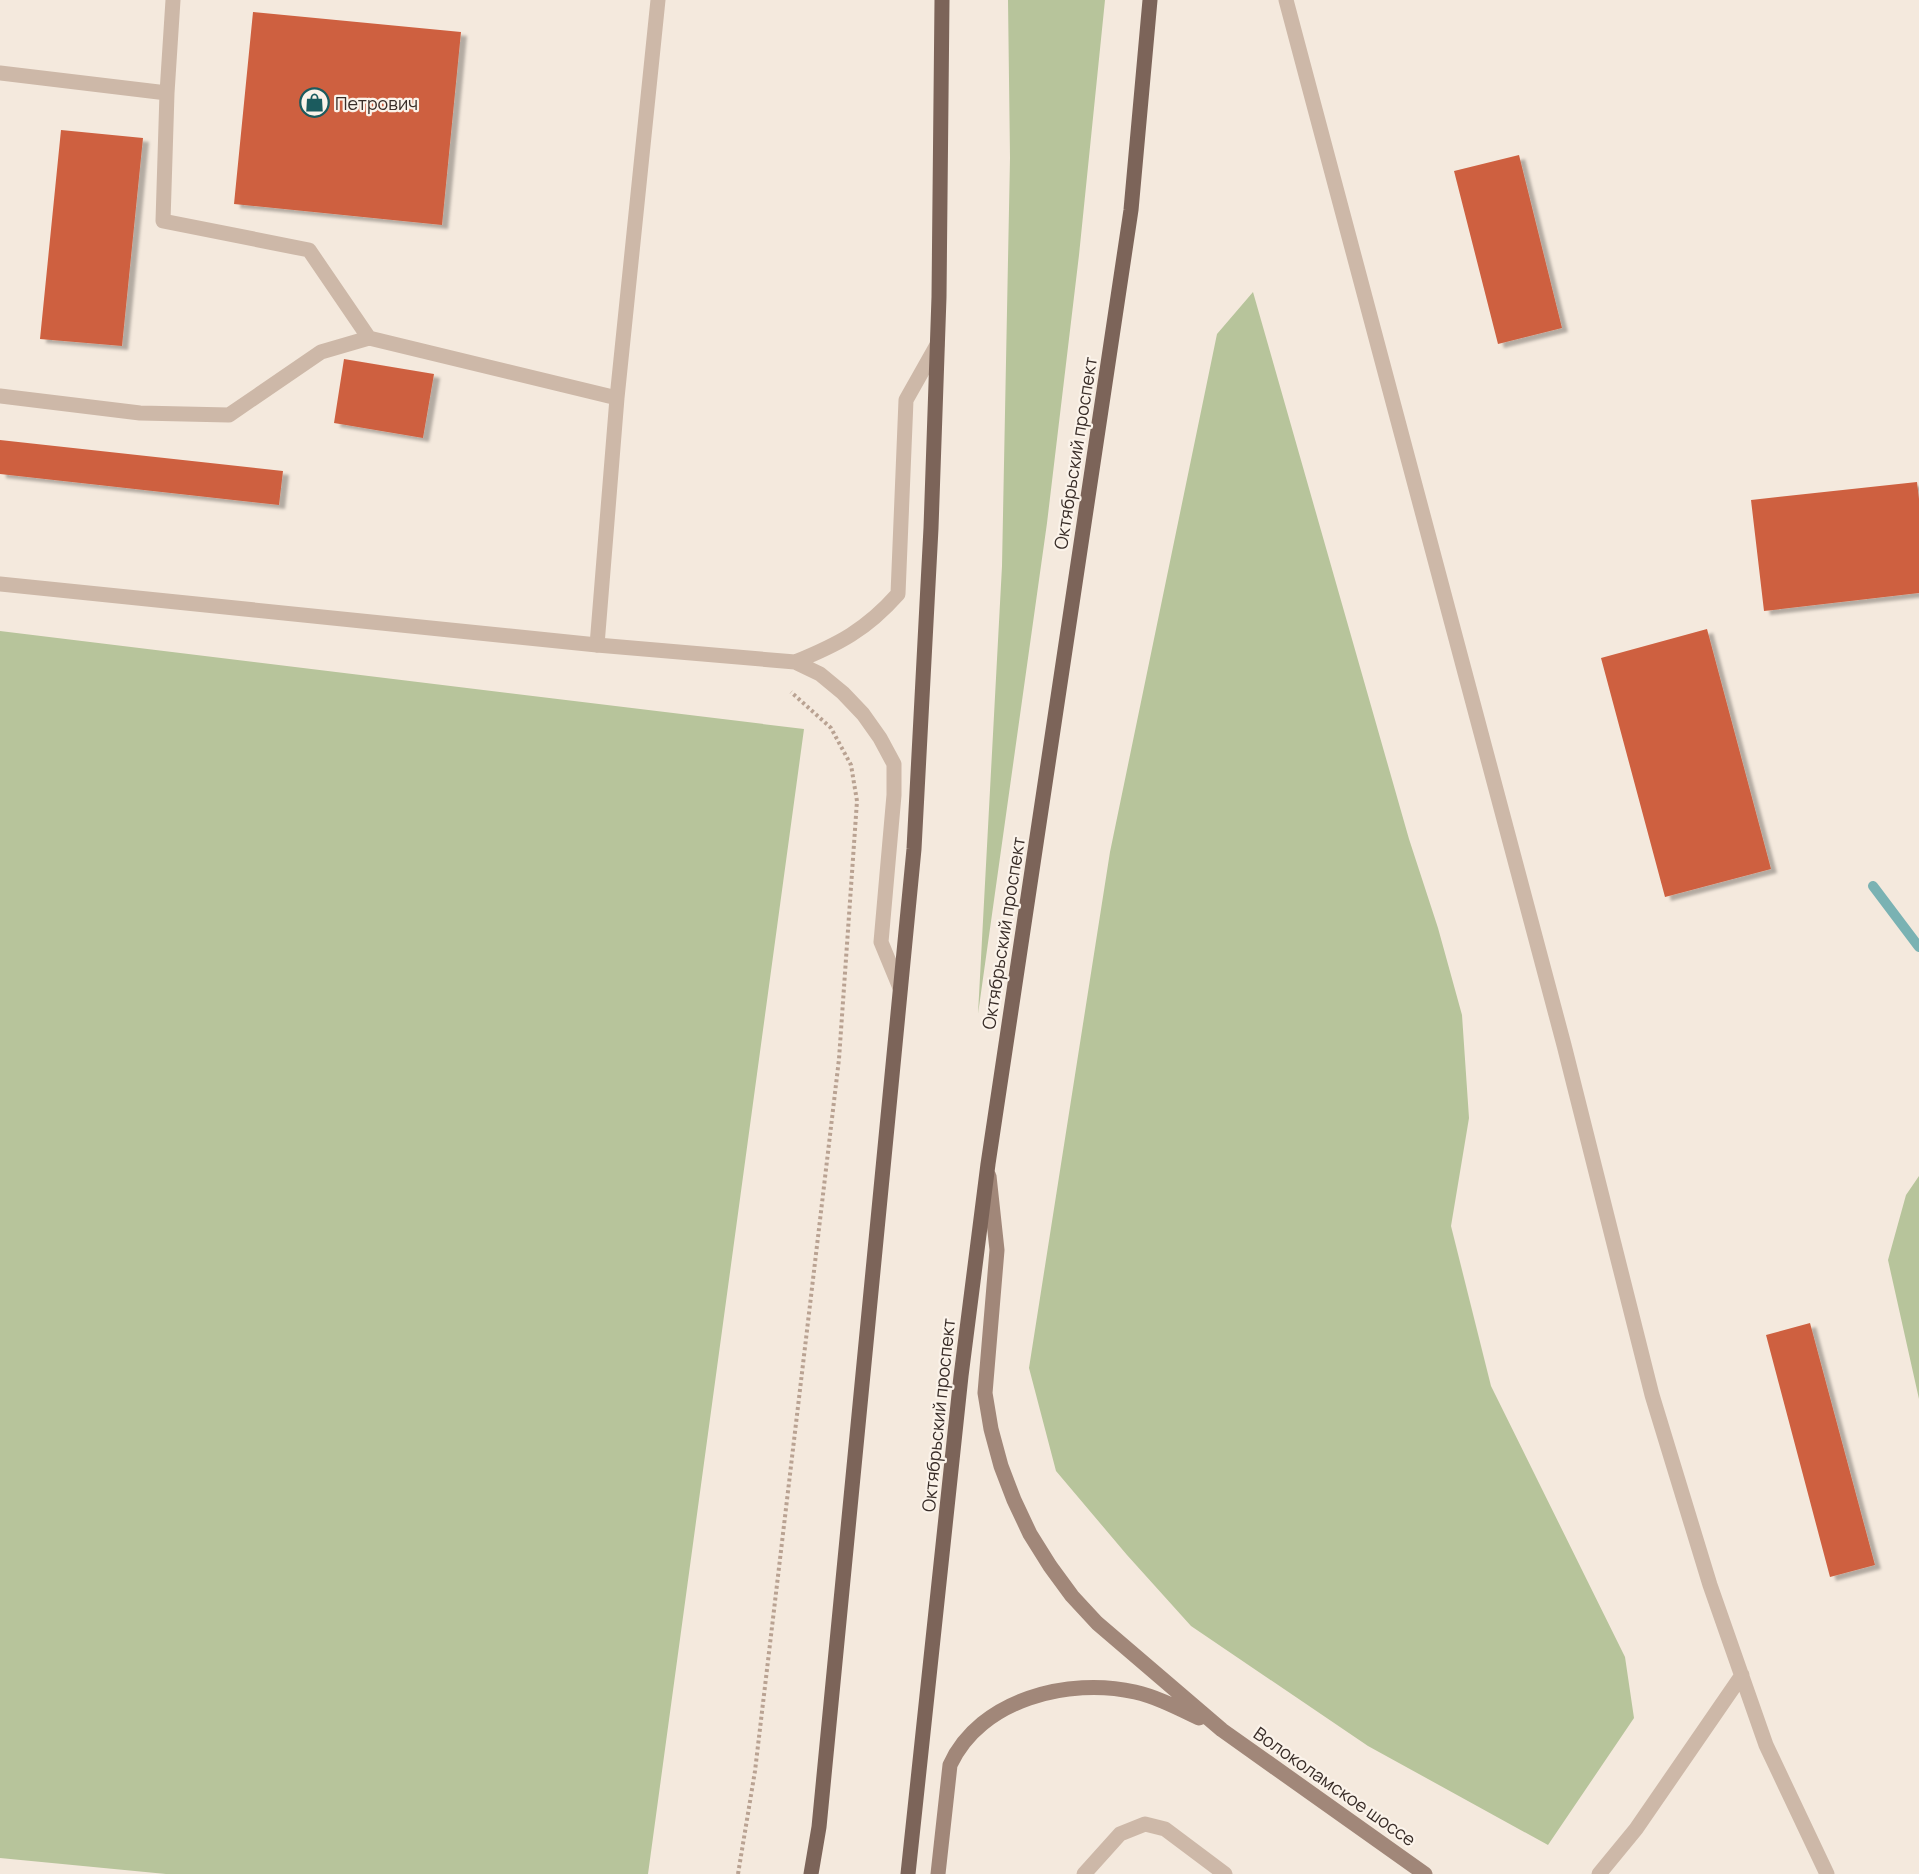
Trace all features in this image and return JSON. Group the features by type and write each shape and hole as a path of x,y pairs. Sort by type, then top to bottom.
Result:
{"main road":[{"path":"811,1874 820,1816 914,849 931,528 937,345 942,0"},
{"name":"Октябрьский проспект","path":"908,1874 961,1376 988,1164 1131,210 1150,0"},
{"name":"Волоколамское шоссе","path":"988,1164 998,1250 985,1393 991,1429 1001,1466 1030,1534 1050,1566 1084,1609 1124,1648 1222,1730 1425,1874"},
{"name":"Волоколамское шоссе","path":"938,1874 950,1765 968,1736 1018,1703 1047,1693 1076,1688 1116,1688 1155,1698 1222,1730"}],"street":[{"path":"173,0 163,221 309,249 369,338"},
{"path":"597,645 617,398 658,0"},
{"path":"1286,0 1558,1022 1652,1395 1710,1585 1766,1745 1827,1874"},
{"path":"0,73 167,93"},
{"path":"0,396 140,413 229,415 321,352 369,338 617,398"},
{"path":"795,662 842,642 882,612 898,594 906,400 937,345"},
{"path":"0,584 597,645 795,662 820,674 850,700 880,738 894,764 894,795 881,942 900,987"},
{"path":"1599,1874 1636,1829 1742,1675"},
{"path":"1093,1871 1120,1834 1144,1824 1165,1828 1225,1874"}],"path":[{"path":"738,1874 755,1771 839,1059 857,801 851,765 831,728 789,690"}],"green space":[{"path":"1008,0 1105,0 1079,255 1047,523 978,1014 1002,566 1010,158"},
{"path":"1253,292 1409,839 1438,928 1462,1015 1469,1118 1451,1226 1491,1386 1625,1657 1634,1718 1548,1845 1368,1746 1191,1626 1056,1471 1029,1368 1110,852 1217,334"},
{"path":"0,631 804,729 648,1874 166,1874 0,1858"},
{"path":"1919,1176 1919,1399 1888,1260 1906,1195"}],"building":[{"path":"253,12 461,32 442,225 234,204"},
{"path":"61,130 143,138 122,346 40,339"},
{"path":"1519,155 1562,328 1498,344 1454,171"},
{"path":"344,359 434,374 423,438 334,423"},
{"path":"0,440 283,471 279,505 0,474"},
{"path":"1917,482 1919,593 1764,611 1751,500"},
{"path":"1707,629 1771,869 1665,897 1601,658"},
{"path":"1810,1323 1875,1565 1830,1577 1766,1335"}],"waterway":[{"path":"1873,886 1919,947"}],"place":[{"name":"Петрович","path":"314,103"}]}
